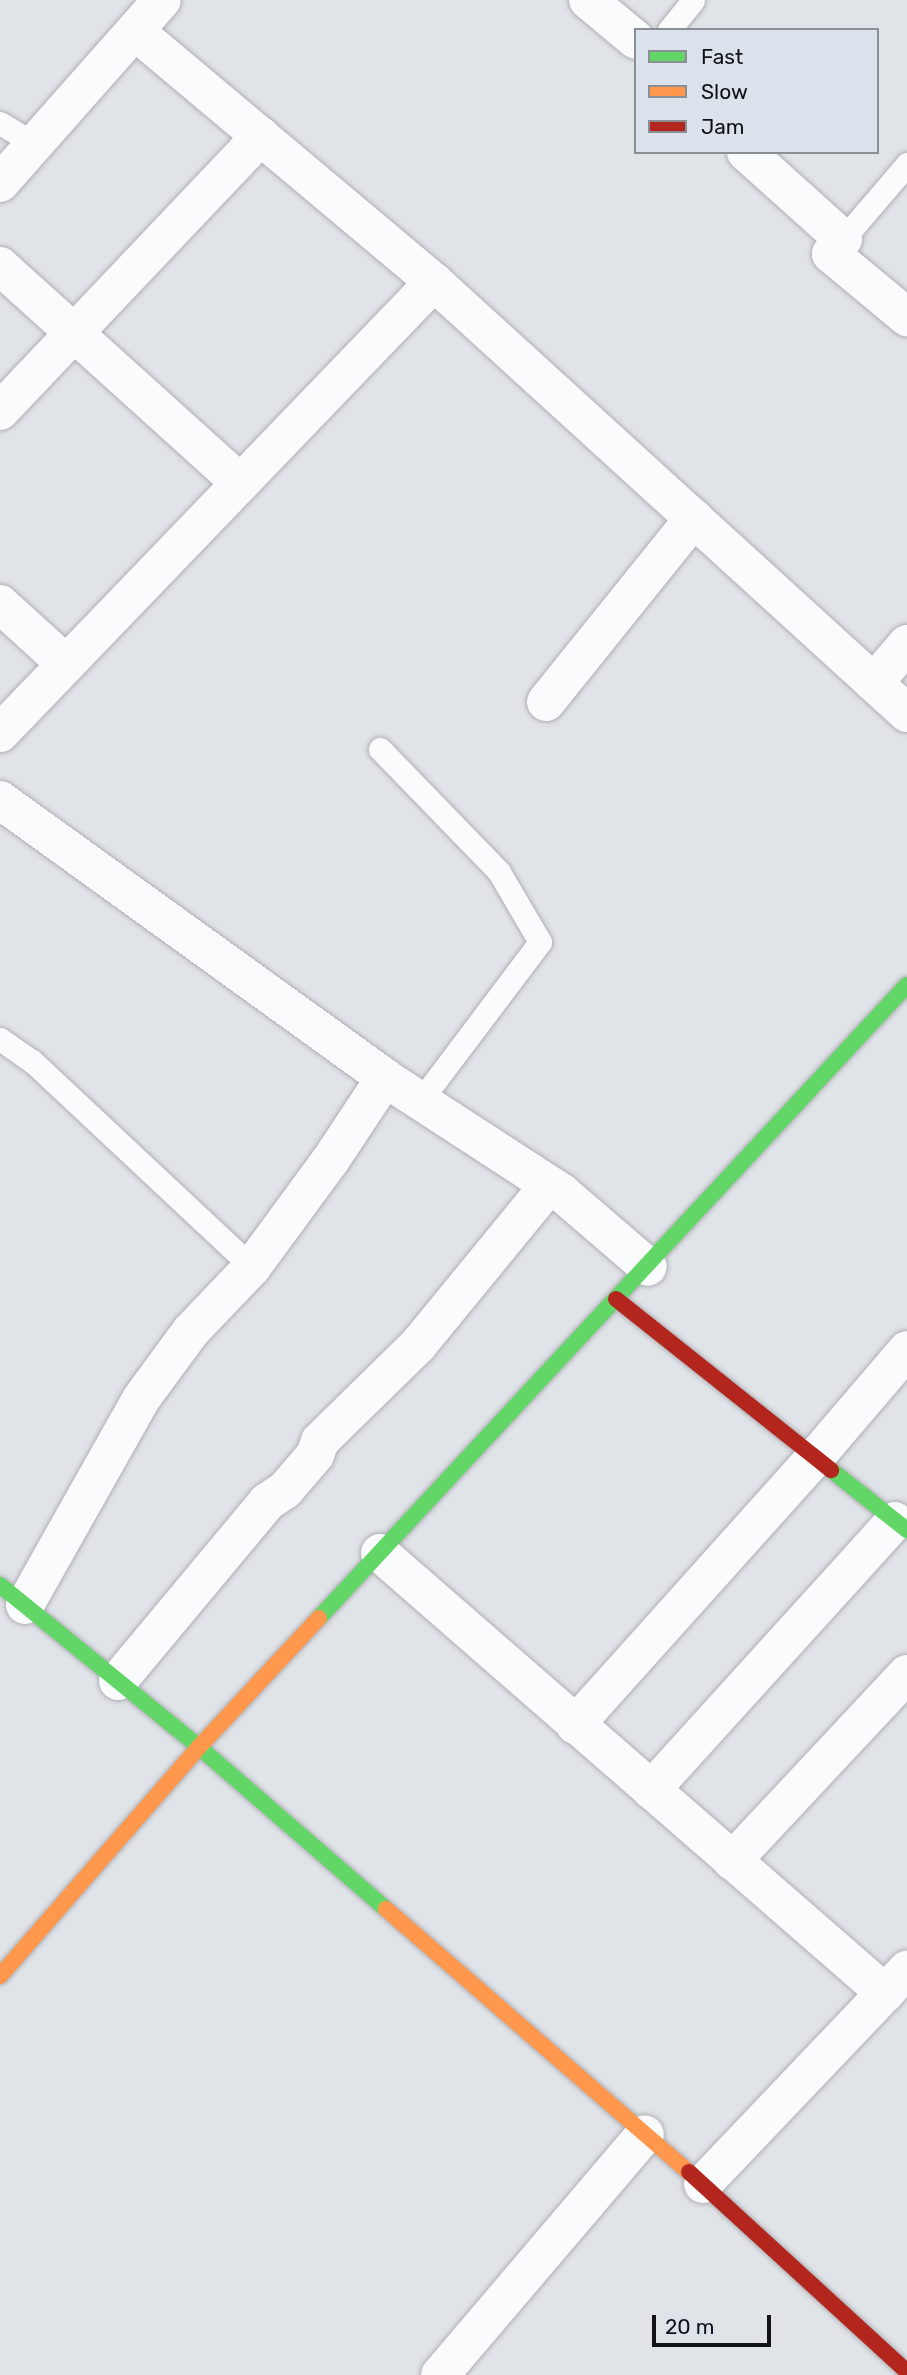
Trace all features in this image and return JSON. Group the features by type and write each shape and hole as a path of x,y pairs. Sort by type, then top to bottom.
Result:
{"street":[{"path":"0,183 162,0"},
{"path":"588,0 634,38"},
{"path":"135,31 434,282 907,713"},
{"path":"0,411 72,332 261,136"},
{"path":"748,154 843,239 831,254 907,317"},
{"path":"0,266 240,483"},
{"path":"0,733 434,282"},
{"path":"546,702 694,518"},
{"path":"0,604 66,664"},
{"path":"874,683 907,644"},
{"path":"0,800 385,1078 562,1193 648,1266"},
{"path":"0,1976 199,1747 907,985"},
{"path":"385,1078 330,1161 252,1267 191,1331 141,1399 12,1595 199,1747 703,2184 907,2372"},
{"path":"118,1681 267,1502 285,1490 315,1455 320,1441 418,1345 548,1186"},
{"path":"617,1300 901,1526 650,1790"},
{"path":"575,1725 814,1459 907,1350"},
{"path":"380,1553 732,1861 896,1981 703,2184"},
{"path":"732,1861 907,1674"},
{"path":"440,2375 645,2134"}],"lane":[{"path":"671,28 693,0"},
{"path":"0,124 33,143"},
{"path":"843,239 907,164"},
{"path":"380,749 499,872 540,942 421,1100"},
{"path":"0,1039 32,1061 252,1267"}],"traffic: fast":[{"path":"319,1618 907,985"},
{"path":"831,1470 907,1530"},
{"path":"0,1585 199,1747 386,1909"}],"traffic: slow":[{"path":"0,1976 199,1747 319,1618"},
{"path":"386,1909 689,2172"}],"traffic: jam":[{"path":"616,1299 831,1470"},
{"path":"689,2172 907,2372"}]}
